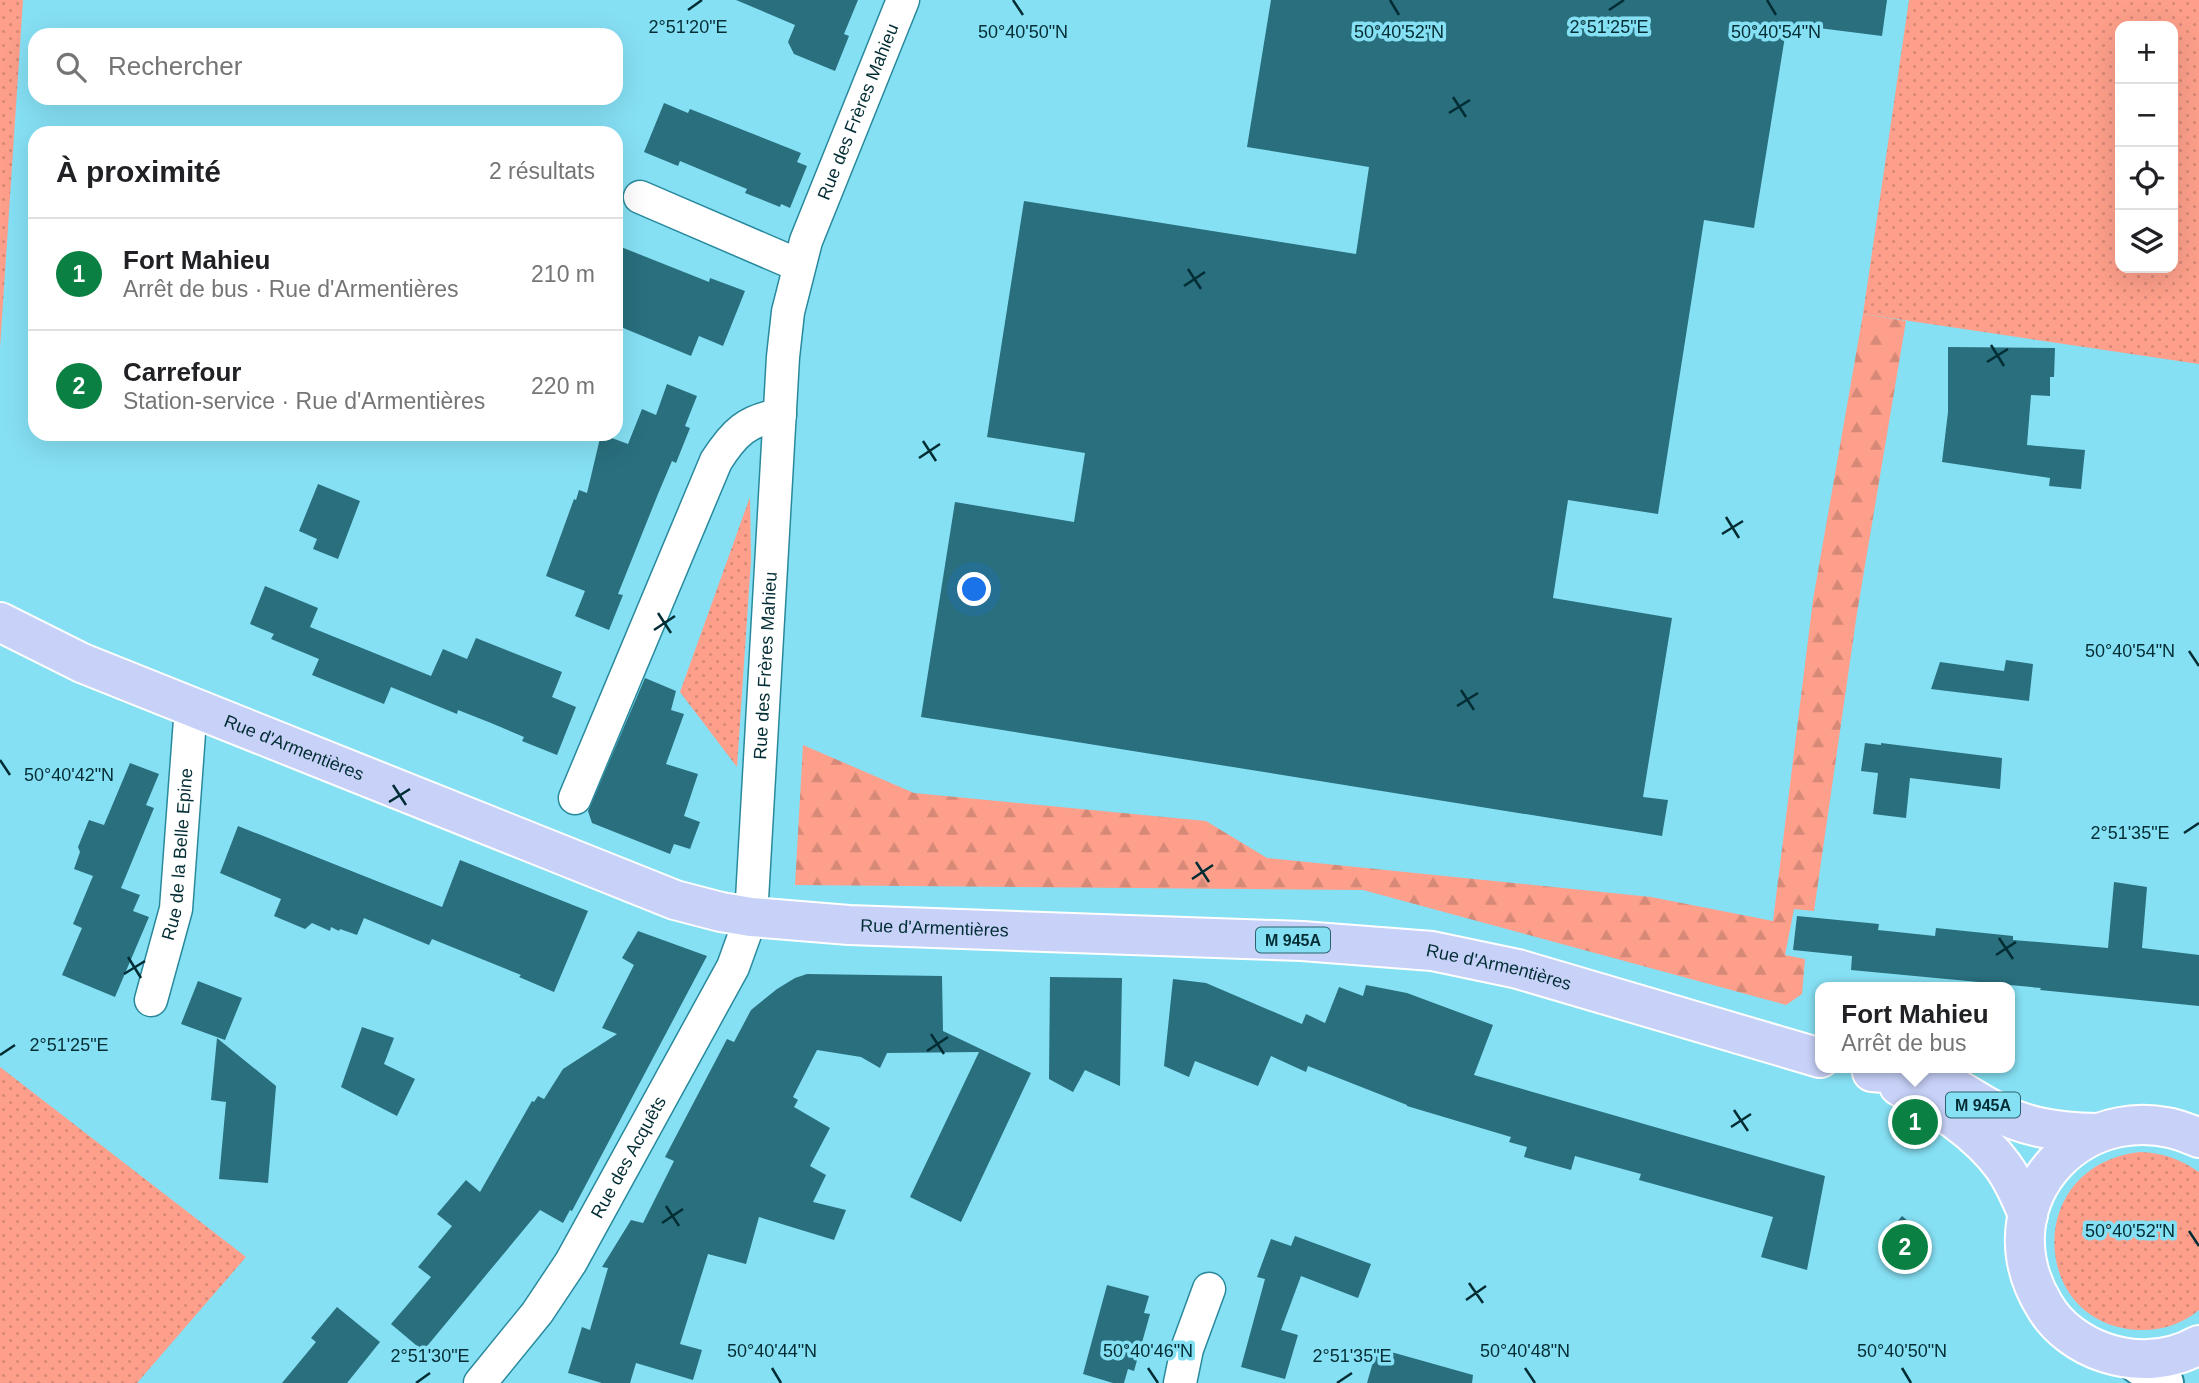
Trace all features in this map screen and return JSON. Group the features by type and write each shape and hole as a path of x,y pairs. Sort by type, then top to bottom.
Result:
{"main road":[{"name":"Rue d'Armentières","path":"0,622 82,663"},
{"name":"Rue d'Armentières","path":"0,638 82,663 675,900 721,912 849,925 1302,941 1432,951 1518,969 1815,1056"},
{"name":"M 945A","path":"1870,1073 1927,1101 1982,1143 2003,1166 2028,1215"},
{"name":"M 945A","path":"1893,1073 1944,1083 2029,1126 2053,1131 2096,1133"},
{"path":"2199,1138 2184,1131 2155,1124 2125,1125 2096,1133 2069,1149 2052,1166 2039,1185 2028,1215 2025,1242 2028,1270 2047,1310 2068,1333 2083,1343 2098,1351 2131,1359 2164,1358 2199,1345"},
{"path":"2131,1359 2164,1383"}],"street":[{"name":"Rue des Frères Mahieu","path":"751,917 785,334 799,265 813,221 903,0"},
{"path":"640,197 799,265"},
{"path":"575,798 716,461 725,446 748,424 760,418 780,415"},
{"name":"Rue de la Belle Epine","path":"151,1000 176,909 191,706"},
{"name":"Rue des Acquêts","path":"480,1383 537,1313 571,1262 733,967 751,917"},
{"path":"1180,1383 1187,1349 1209,1289"}],"green space":[{"path":"0,0 23,0 0,348"},
{"path":"1909,0 2199,0 2199,364 1863,314"},
{"path":"1863,314 1906,321 1857,613 1814,911 1794,909 1785,955 1805,959 1802,994 1786,1005 1363,890 795,885 803,745 914,793 1206,821 1267,858 1651,897 1773,921 1813,600"},
{"path":"750,497 751,560 737,767 680,692"},
{"path":"0,1067 246,1257 137,1383 0,1383"},
{"path":"2140,1152 2171,1158 2199,1172 2199,1310 2178,1323 2147,1330 2103,1322 2077,1302 2060,1275 2054,1244 2059,1213 2075,1185 2102,1163"}],"building":[{"path":"736,0 858,0 844,34 849,36 835,71 794,54 788,42 795,25"},
{"path":"1271,0 1887,0 1882,36 1787,24 1754,228 1704,220 1658,514 1568,500 1553,598 1672,618 1643,797 1668,800 1662,836 921,717 955,502 1074,522 1085,453 987,437 1024,201 1356,254 1369,167 1247,147"},
{"path":"664,103 688,113 690,109 801,153 797,162 807,166 790,208 781,204 780,207 745,193 747,189 680,161 678,166 644,152"},
{"path":"623,248 709,282 710,278 745,291 723,346 699,336 691,356 623,328"},
{"path":"1948,347 2055,348 2050,396 2031,395 2027,445 2085,450 2081,489 2049,486 2050,478 1942,462 1948,412"},
{"path":"667,384 697,396 685,426 690,428 676,463 672,461 658,494 618,594 623,595 609,630 575,616 585,591 546,576 574,499 576,500 579,490 587,493 599,441 620,441 628,444 642,409 656,415"},
{"path":"318,484 360,501 338,559 313,549 317,539 299,531"},
{"path":"265,586 318,608 310,627 431,676 443,649 467,659 476,638 562,672 552,697 576,707 557,755 522,741 524,737 491,723 458,710 457,714 391,687 384,704 312,675 319,659 271,639 274,634 250,624"},
{"path":"2006,660 2033,664 2029,701 1931,689 1940,662 2004,671"},
{"path":"645,678 676,691 671,710 684,714 666,764 698,774 684,816 700,822 690,849 674,844 670,854 592,823 588,811"},
{"path":"1865,743 2002,758 2000,789 1910,778 1906,818 1873,814 1878,773 1861,771"},
{"path":"130,763 159,774 146,805 154,808 121,888 140,895 133,911 149,917 115,997 62,975 82,928 73,924 93,876 74,869 80,852 78,847 89,820 104,825"},
{"path":"238,826 442,907 460,860 588,911 554,992 519,977 521,975 432,939 429,945 364,918 357,935 331,927 330,931 312,923 305,929 274,916 281,899 220,873"},
{"path":"2114,882 2147,887 2142,948 2199,955 2199,1006 2040,990 2041,988 2015,986 2015,982 1978,982 1851,970 1852,956 1793,950 1797,916 1879,924 1878,930 1935,936 1936,928 2013,936 2013,940 2108,948"},
{"path":"638,931 707,956 572,1211 570,1210 563,1223 540,1210 423,1351 391,1324 431,1277 418,1267 452,1226 437,1214 466,1180 480,1192 532,1101 538,1096 544,1099 563,1069 617,1034 602,1028 634,965 622,958"},
{"path":"807,974 942,976 943,1031 1031,1073 961,1222 910,1197 979,1052 887,1053 880,1068 861,1057 817,1050 793,1097 798,1100 794,1107 830,1128 810,1166 826,1175 813,1202 846,1210 834,1240 759,1217 746,1264 708,1254 680,1344 702,1350 693,1380 636,1363 630,1383 602,1383 568,1373 582,1327 590,1330 608,1268 602,1267 631,1220 643,1223 674,1161 665,1157 727,1039 734,1042 751,1010 777,989"},
{"path":"1050,977 1122,978 1120,1086 1085,1070 1073,1092 1049,1079"},
{"path":"1173,979 1206,983 1302,1024 1306,1014 1325,1023 1339,987 1363,996 1366,985 1407,993 1493,1025 1474,1075 1825,1176 1807,1270 1761,1257 1773,1217 1639,1180 1641,1174 1575,1156 1571,1170 1524,1157 1527,1147 1509,1142 1511,1137 1407,1106 1308,1066 1306,1072 1271,1056 1258,1086 1195,1061 1189,1077 1164,1066"},
{"path":"198,981 242,998 225,1040 181,1024"},
{"path":"362,1027 394,1038 384,1064 415,1079 397,1116 341,1087"},
{"path":"217,1038 276,1086 268,1183 219,1179 226,1102 211,1100"},
{"path":"1902,1216 1930,1239 1907,1267 1879,1244"},
{"path":"1295,1236 1371,1264 1358,1298 1301,1276 1281,1330 1298,1335 1285,1379 1241,1367 1265,1279 1257,1277 1271,1239 1291,1246"},
{"path":"1107,1285 1149,1296 1144,1313 1150,1314 1134,1371 1128,1369 1124,1383 1113,1383 1083,1374"},
{"path":"337,1307 380,1342 347,1383 282,1383 316,1342 311,1338"},
{"path":"1377,1348 1473,1375 1472,1383 1367,1383"}],"place":[{"name":"Fort Mahieu","path":"1915,1122"},
{"name":"Carrefour","path":"1905,1247"}]}
